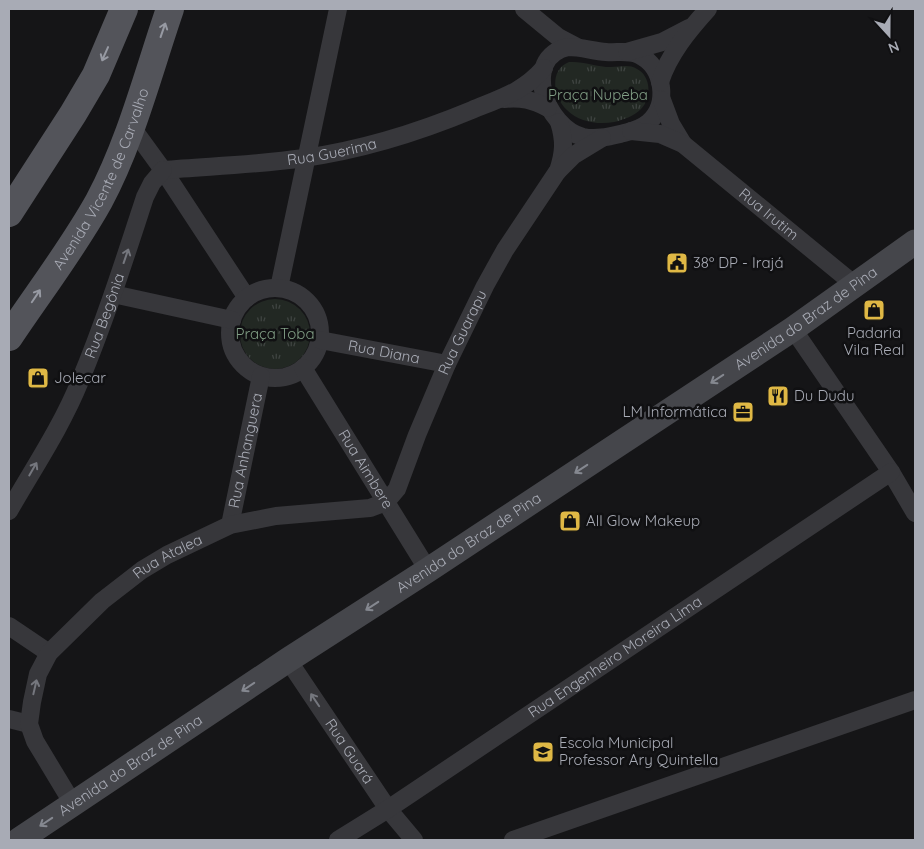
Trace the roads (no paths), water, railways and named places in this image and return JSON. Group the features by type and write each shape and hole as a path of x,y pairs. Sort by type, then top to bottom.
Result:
{"main road":[{"path":"13,197 73,114 96,75 124,9"},
{"name":"Avenida Vicente de Carvalho","path":"9,337 83,229 110,176 131,126 170,9"},
{"name":"Avenida do Braz de Pina","path":"19,840 288,660 793,329 915,242"}],"street":[{"path":"279,288 338,9"},
{"path":"524,9 539,21 558,37 577,47 607,52 627,52 640,55 648,61 660,82 662,100 657,113 649,122 631,131 592,139 574,134 554,115 542,85 549,42 539,21"},
{"path":"660,82 672,57 694,25 708,9"},
{"path":"627,52 662,42 694,25"},
{"path":"546,64 560,50 577,47"},
{"name":"Rua Guerima","path":"163,170 305,158 397,137 462,114 527,85 546,64"},
{"name":"Rua Guerima","path":"493,101 523,98 534,101 554,115"},
{"name":"Rua Irutim","path":"662,100 668,118 682,144"},
{"name":"Rua Guarapu","path":"554,115 564,145 563,156 557,172"},
{"path":"131,126 163,170 247,298"},
{"name":"Rua Irutim","path":"631,131 660,134 682,144 855,285"},
{"name":"Rua Guarapu","path":"386,502 398,489 417,435 447,364 505,250 557,172 574,155 602,138"},
{"name":"Rua Begônia","path":"9,511 65,413 80,381 113,294 146,197 152,183 163,170"},
{"path":"279,288 300,296 310,305 318,318 320,340 314,356 303,368 295,373 278,378 261,376 243,365 235,354 231,340 232,320 238,308 247,298 262,290 279,288"},
{"path":"113,294 232,320"},
{"path":"793,329 891,472 915,513"},
{"name":"Rua Diana","path":"320,340 447,364"},
{"name":"Rua Aimbere","path":"303,368 428,570"},
{"name":"Rua Anhanguera","path":"230,525 261,376"},
{"name":"Rua Engenheiro Moreira Lima","path":"338,840 388,809 891,472"},
{"name":"Rua Atalea","path":"29,724 38,674 49,653 102,601 142,570 167,555 230,525 292,514 370,508 386,502"},
{"path":"9,626 49,653"},
{"name":"Rua Guará","path":"288,660 388,809 414,840"},
{"path":"513,840 915,700"},
{"path":"9,719 29,724 35,741 73,804"}],"place":[{"name":"38º DP - Irajá","path":"677,263"},
{"name":"Padaria Vila Real","path":"874,310"},
{"name":"Jolecar","path":"38,378"},
{"name":"Du Dudu","path":"778,396"},
{"name":"LM Informática","path":"743,412"},
{"name":"All Glow Makeup","path":"570,521"},
{"name":"Escola Municipal Professor Ary Quintella","path":"543,752"}],"park label":[{"name":"Praça Nupeba","path":"598,95"},
{"name":"Praça Toba","path":"275,334"}]}
